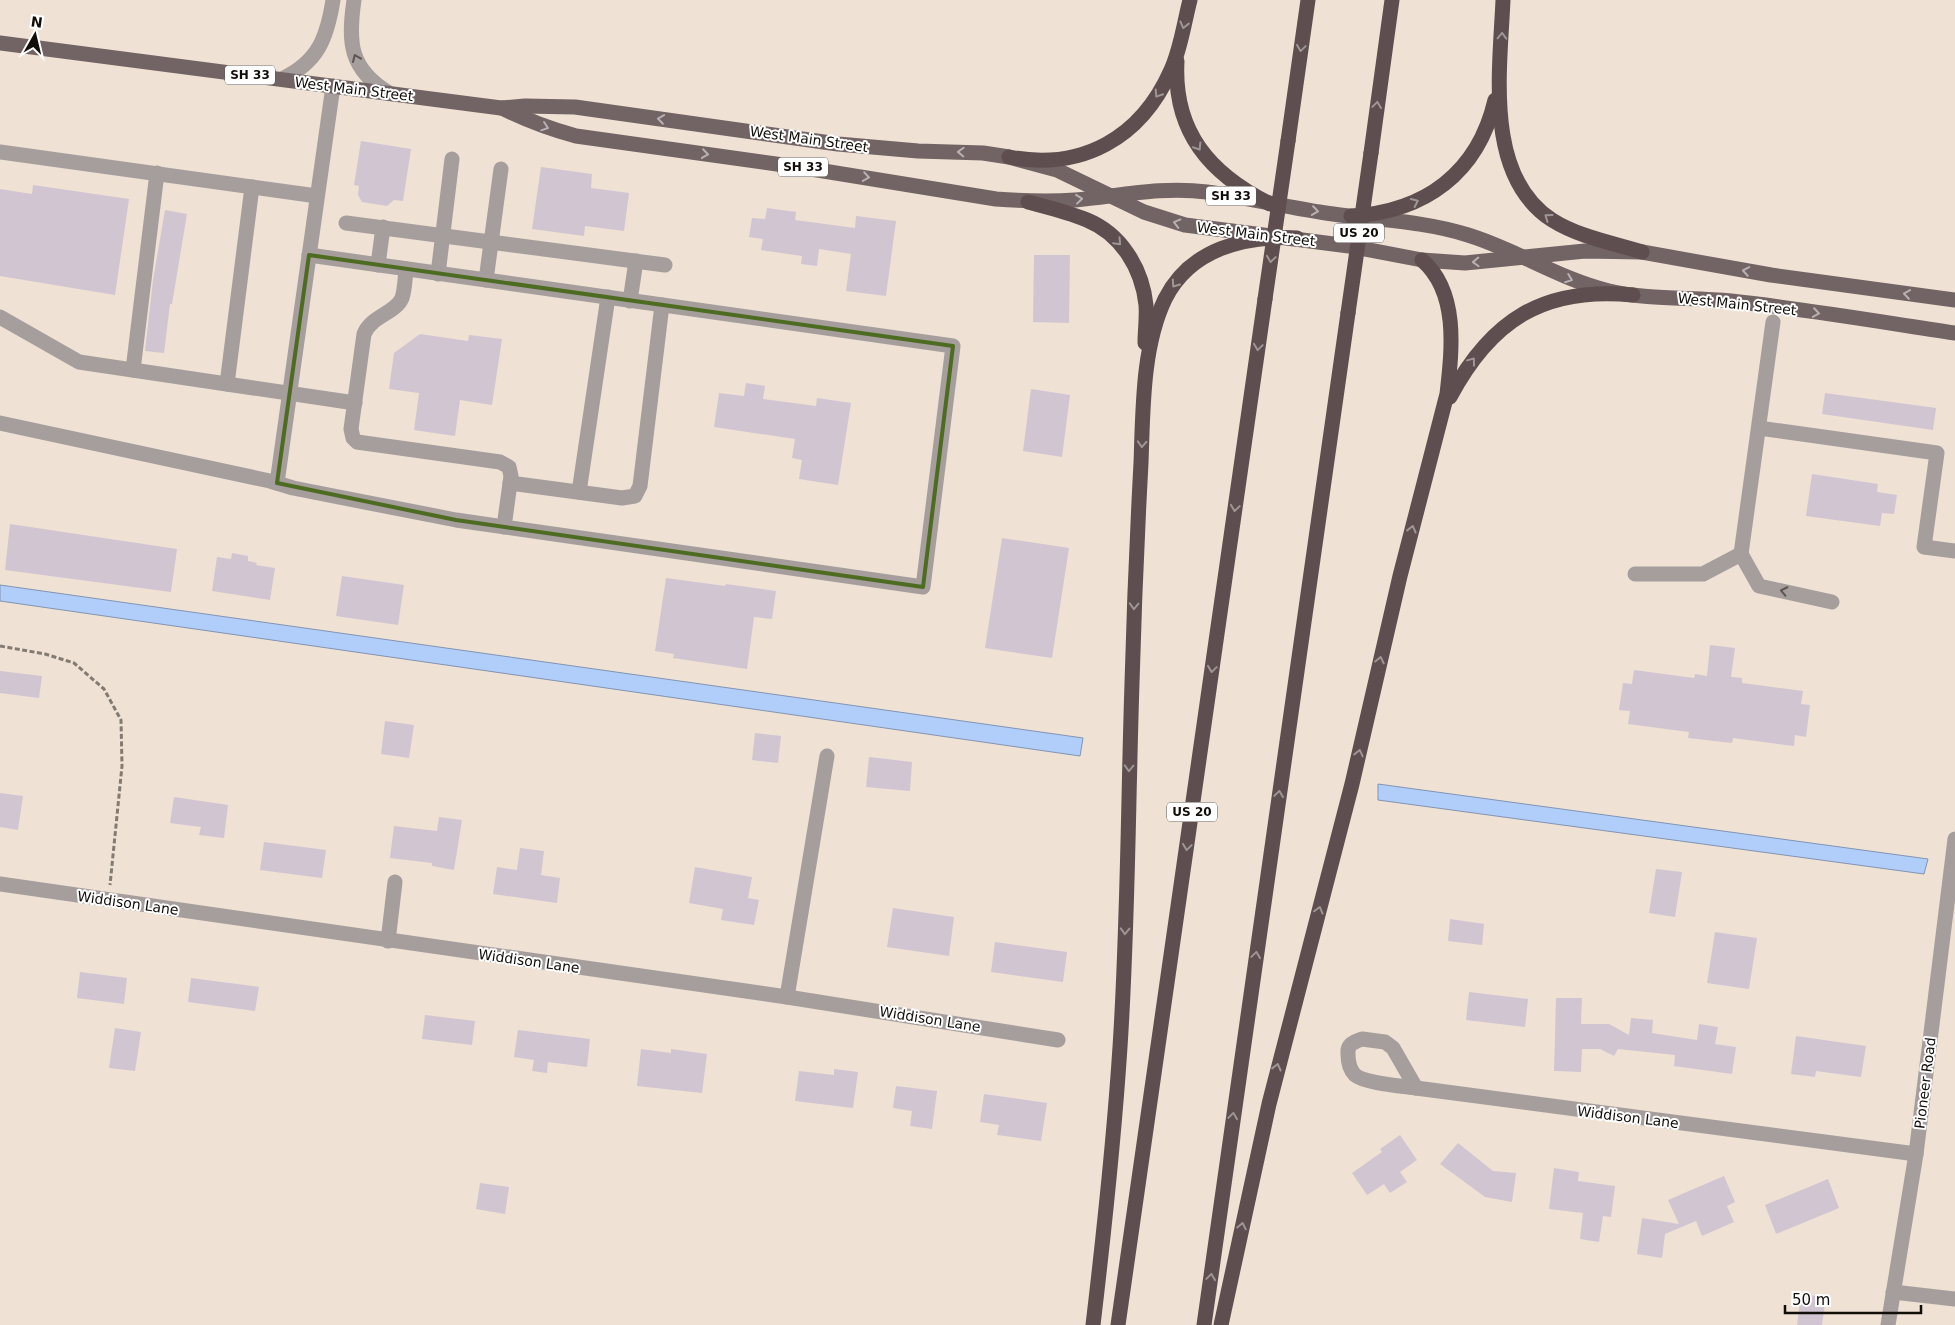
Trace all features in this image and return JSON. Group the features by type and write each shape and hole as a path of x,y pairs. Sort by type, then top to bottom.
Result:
{"highway":[{"name":"SH 33","path":"1010,157 1027,160 1063,159 1080,156 1114,141 1139,119 1162,88 1178,50 1190,0"},
{"name":"US 20","path":"1118,1325 1308,0"},
{"name":"US 20","path":"1204,1325 1392,0"},
{"name":"SH 33","path":"1351,216 1384,213 1416,202 1434,192 1460,171 1473,153 1487,126 1498,90 1503,0"},
{"path":"1178,50 1177,68 1181,106 1196,145 1222,175 1237,186 1270,204"},
{"path":"1500,71 1500,109 1504,139 1514,175 1528,198 1540,211 1565,228 1642,252"},
{"path":"1028,202 1086,219 1113,236 1133,261 1139,275 1146,304 1144,395 1135,566 1120,1044 1108,1193 1093,1325"},
{"path":"1144,395 1151,347 1161,311 1172,288 1188,268 1214,251 1245,240 1271,237 1297,238"},
{"path":"1221,1325 1254,1164 1352,784 1400,576 1440,419 1450,368 1449,317 1441,284 1430,267 1422,260"},
{"path":"1440,419 1460,377 1474,358 1505,326 1523,313 1537,306 1567,297 1596,293 1633,295"}],"main road":[{"name":"West Main Street","path":"0,43 500,108 525,106 575,107 838,144 918,151 983,153 1010,157 1057,170 1144,212 1185,225 1205,229 1297,238 1422,260 1465,263 1585,251 1642,252 1781,276 1955,300"},
{"name":"West Main Street","path":"500,108 533,123 576,136 805,168 996,199 1055,202 1179,190 1228,195 1270,204 1440,228 1496,244 1571,280 1611,292 1755,304 1955,333"}],"street":[{"path":"282,79 303,67 319,48 329,22 333,0"},
{"path":"354,0 350,34 353,54 367,77 389,93"},
{"path":"277,483 333,86"},
{"path":"0,152 317,196"},
{"path":"438,274 452,159"},
{"path":"486,280 500,169"},
{"path":"133,370 157,173"},
{"path":"227,384 252,187"},
{"path":"346,222 665,266"},
{"path":"378,265 383,227"},
{"path":"0,423 293,488 446,518 923,587 953,346 309,256"},
{"path":"630,301 636,262"},
{"path":"406,269 402,297 398,304 367,328 351,429 353,438 357,442 500,462 509,467 510,483 504,527"},
{"path":"580,492 608,298"},
{"path":"510,483 622,498 635,496 640,486 662,305"},
{"path":"0,317 79,362 355,403"},
{"path":"1773,322 1741,554 1759,586 1832,602"},
{"path":"1759,428 1937,453 1924,547 1955,551"},
{"path":"1635,574 1703,574 1741,554"},
{"path":"787,997 827,756"},
{"name":"Pioneer Road","path":"1888,1325 1950,926 1955,839"},
{"path":"388,941 396,882"},
{"name":"Widdison Lane","path":"0,884 787,997 1058,1040"},
{"name":"Widdison Lane","path":"1416,1088 1393,1048 1384,1042 1362,1039 1352,1042 1348,1049 1348,1064 1356,1076 1376,1082 1416,1088 1916,1154"},
{"path":"1893,1292 1955,1299"}],"path":[{"path":"0,646 45,654 74,663 104,689 121,720 122,766 108,900"}],"highlighted area":[{"path":"309,255 953,346 923,587 456,520 277,483"}],"water":[{"path":"0,585 1083,738 1080,756 0,601"},
{"path":"1378,784 1928,859 1924,874 1378,800"}],"building":[{"path":"361,141 411,149 403,201 394,200 387,206 362,202 358,195 359,186 354,185"},
{"path":"541,167 592,174 591,188 629,193 624,231 585,226 584,236 532,229"},
{"path":"33,185 129,199 115,295 0,276 0,189 32,194"},
{"path":"767,208 796,212 795,220 855,228 856,216 896,221 886,296 846,291 851,254 819,249 817,266 801,264 802,256 761,250 763,239 749,237 752,218 765,219"},
{"path":"165,210 187,214 172,304 170,304 164,353 145,351 153,280"},
{"path":"1034,255 1070,255 1069,323 1033,322"},
{"path":"420,334 468,341 469,335 502,339 492,405 460,400 455,436 414,430 419,393 389,389 394,353"},
{"path":"746,383 765,386 763,399 816,406 817,398 851,403 838,485 799,479 802,460 792,458 795,439 714,427 719,393 744,396"},
{"path":"1031,389 1070,395 1062,457 1023,451"},
{"path":"1825,393 1936,408 1933,430 1822,414"},
{"path":"1812,474 1878,484 1877,492 1897,495 1894,514 1882,513 1880,526 1806,516"},
{"path":"10,524 177,549 171,592 5,570"},
{"path":"1002,538 1069,548 1052,658 985,648"},
{"path":"232,553 248,556 248,561 257,563 256,565 275,568 270,600 212,591 217,557 231,559"},
{"path":"342,576 404,585 398,625 336,616"},
{"path":"666,578 776,591 772,619 754,617 747,669 673,658 674,654 655,651"},
{"path":"1710,645 1735,648 1731,677 1742,678 1742,683 1803,691 1801,704 1810,705 1806,737 1795,735 1794,746 1733,738 1732,743 1688,738 1689,732 1628,724 1630,711 1619,710 1623,683 1632,684 1634,670 1694,678 1695,674 1707,676"},
{"path":"0,671 42,676 39,698 0,693"},
{"path":"385,721 414,725 409,758 381,754"},
{"path":"755,733 781,736 778,763 752,760"},
{"path":"869,757 912,762 910,791 866,787"},
{"path":"0,793 23,796 18,830 0,827"},
{"path":"174,797 228,805 224,838 199,835 201,827 170,823"},
{"path":"439,817 462,820 454,870 432,866 432,863 390,858 394,826 437,831"},
{"path":"264,842 326,850 322,878 260,870"},
{"path":"520,848 544,851 541,875 560,878 557,903 493,894 497,867 517,870"},
{"path":"695,867 752,877 748,898 759,900 754,925 721,920 723,909 689,903"},
{"path":"1656,869 1682,872 1675,917 1649,913"},
{"path":"893,908 954,917 949,956 887,947"},
{"path":"1450,919 1484,924 1482,945 1448,941"},
{"path":"1715,932 1757,938 1749,989 1707,983"},
{"path":"995,942 1067,952 1063,982 991,972"},
{"path":"80,972 127,978 124,1004 77,998"},
{"path":"191,978 259,987 255,1011 188,1002"},
{"path":"1469,992 1528,999 1525,1027 1466,1020"},
{"path":"1556,998 1582,998 1581,1024 1609,1024 1629,1035 1631,1018 1653,1020 1652,1033 1697,1040 1699,1024 1718,1027 1715,1044 1736,1047 1732,1074 1674,1066 1675,1055 1618,1049 1614,1056 1600,1049 1582,1049 1581,1072 1554,1071"},
{"path":"425,1015 475,1021 472,1045 422,1039"},
{"path":"115,1028 141,1032 135,1071 109,1068"},
{"path":"518,1030 590,1039 587,1067 548,1062 547,1073 532,1071 534,1060 514,1057"},
{"path":"1796,1036 1866,1046 1861,1077 1816,1071 1815,1077 1791,1074"},
{"path":"641,1049 671,1053 671,1049 707,1054 702,1093 637,1086"},
{"path":"834,1069 858,1072 853,1108 795,1101 799,1071 834,1075"},
{"path":"896,1086 937,1091 932,1129 910,1126 912,1111 893,1108"},
{"path":"984,1094 1047,1103 1041,1141 997,1135 999,1125 980,1122"},
{"path":"1400,1135 1417,1160 1400,1172 1407,1182 1390,1193 1384,1184 1367,1195 1352,1173 1382,1152 1380,1149"},
{"path":"1458,1143 1493,1171 1516,1173 1512,1202 1485,1197 1440,1164"},
{"path":"1554,1168 1579,1172 1578,1181 1615,1186 1611,1217 1603,1216 1599,1242 1580,1239 1583,1213 1549,1209"},
{"path":"1724,1176 1735,1202 1727,1206 1734,1222 1702,1236 1696,1221 1665,1234 1662,1258 1637,1254 1642,1218 1679,1224 1668,1200"},
{"path":"1828,1179 1839,1208 1776,1234 1765,1205"},
{"path":"480,1183 509,1187 505,1214 476,1209"},
{"path":"1801,1294 1826,1297 1822,1325 1797,1325"}]}
